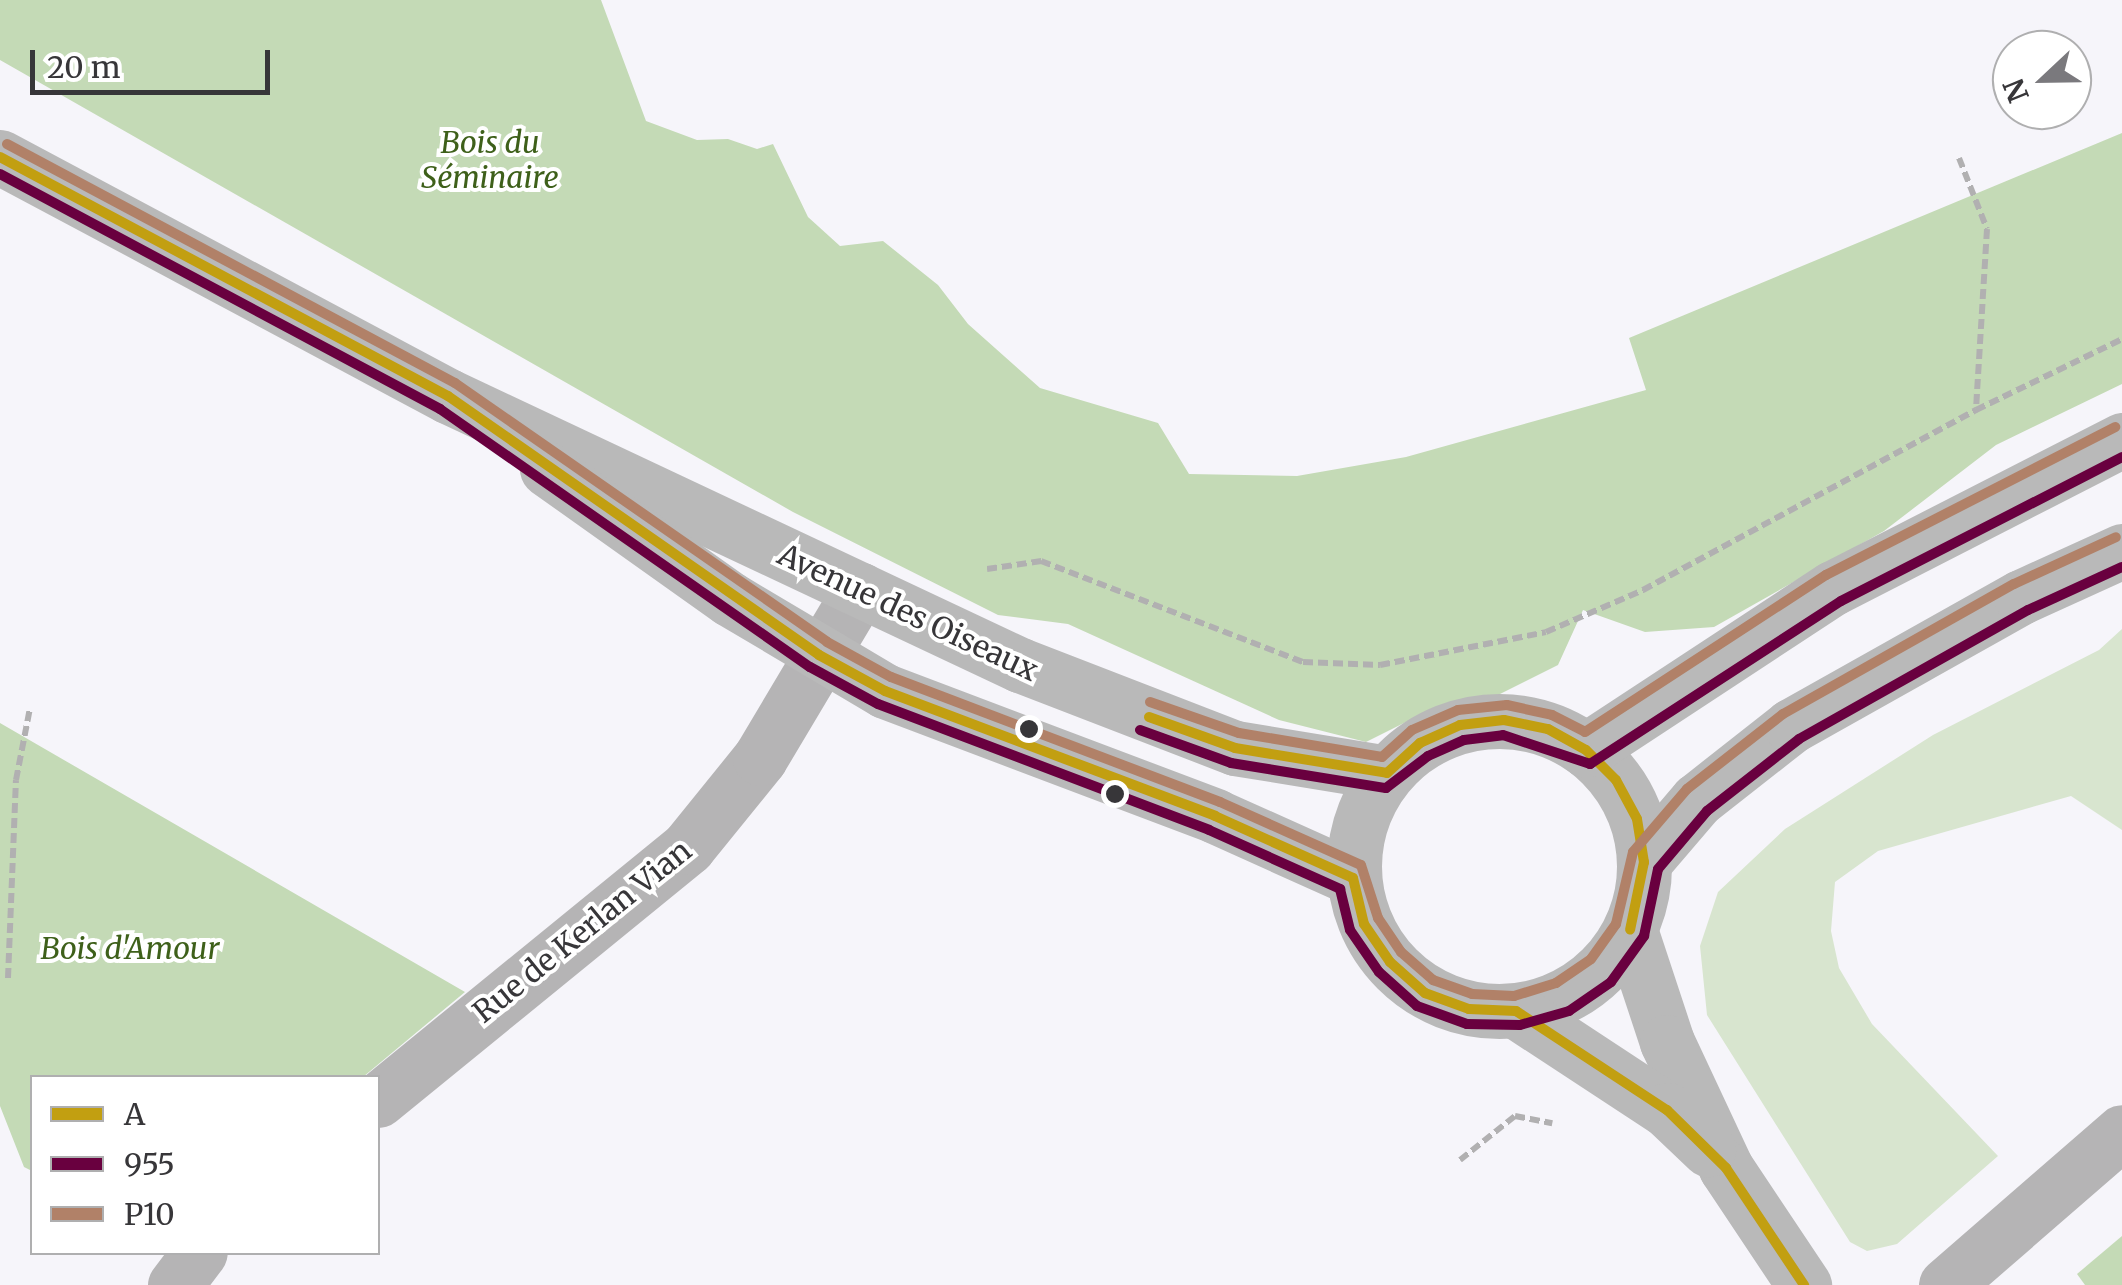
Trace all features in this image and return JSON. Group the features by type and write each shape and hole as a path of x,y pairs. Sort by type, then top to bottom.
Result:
{"main road":[{"name":"Avenue des Oiseaux","path":"0,157 448,396 1079,691 1234,748 1387,772"},
{"name":"Avenue des Oiseaux","path":"448,396 819,655 885,690 1214,816 1353,878"},
{"path":"1586,750 1833,588 2122,440"},
{"path":"1644,862 1697,800 1791,726 2021,598 2122,551"},
{"path":"1504,720 1548,729 1586,750 1616,780 1637,819 1644,862 1630,930 1602,970 1562,997 1516,1011 1469,1009 1426,993 1390,962 1364,924 1353,878 1366,804 1387,772 1420,743 1460,725 1504,720"},
{"path":"1630,930 1667,1042 1726,1168 1804,1285"},
{"path":"1516,1011 1667,1110 1726,1168"}],"street":[{"name":"Rue de Kerlan Vian","path":"380,1098 688,848 760,758 860,590"},
{"path":"1946,1285 2122,1132"},
{"path":"175,1285 198,1255"}],"path":[{"path":"1959,158 1987,228 1976,410"},
{"path":"968,572 1041,561 1304,662 1380,666 1546,632 1643,590 1976,410 2122,339"},
{"path":"8,978 16,780 30,708"},
{"path":"1460,1160 1516,1116 1570,1126"}],"green space":[{"name":"Bois du Séminaire","path":"0,0 601,0 646,121 697,140 728,139 757,149 773,144 808,217 840,246 883,241 938,285 968,324 1040,388 1158,423 1189,474 1297,476 1406,457 1646,390 1629,338 2122,133 2122,384 1996,445 1884,531 1714,627 1645,632 1583,610 1558,665 1488,700 1422,714 1366,742 1279,720 1068,624 998,615 793,512 0,60"},
{"path":"2122,629 2122,830 2071,796 1878,851 1835,882 1831,931 1839,968 1872,1024 1998,1156 1897,1244 1867,1251 1850,1242 1707,1015 1700,946 1718,892 1785,829 1933,735 2099,650"},
{"name":"Bois d'Amour","path":"0,723 465,992 365,1075 30,1075 30,1170 24,1167 0,1106"},
{"path":"2122,1236 2122,1285 2085,1285 2077,1274"}],"transit line":[{"name":"P10","path":"7,144 455,383 827,642 891,677 1220,802 1361,865 1378,918 1401,952 1433,980 1472,994 1514,996 1556,983 1591,959 1616,924 1633,852 1687,789 1783,714 2014,584 2116,537"},
{"name":"A","path":"0,157 448,396 819,655 885,691 1215,816 1353,878"},
{"name":"955","path":"0,174 440,409 810,667 878,704 1209,830 1340,889 1350,930 1379,972 1417,1006 1467,1024 1520,1025 1569,1011 1611,982 1644,936 1658,869 1707,811 1799,739 2028,610 2122,567"},
{"name":"P10","path":"1150,702 1239,733 1382,757 1412,730 1458,710 1507,705 1552,715 1585,732 1826,575 2115,427"},
{"name":"955","path":"1140,730 1231,763 1386,788 1428,756 1464,740 1503,735 1590,764 1841,601 2122,457"},
{"name":"A","path":"1149,717 1235,748 1387,773"},
{"name":"A","path":"1387,773 1420,743 1460,725 1504,720 1548,729 1586,750 1616,780 1637,819 1644,862 1630,930"},
{"name":"A","path":"1353,878 1364,924 1390,962 1425,993 1469,1009 1516,1011 1667,1110 1726,1168 1804,1285"}]}
